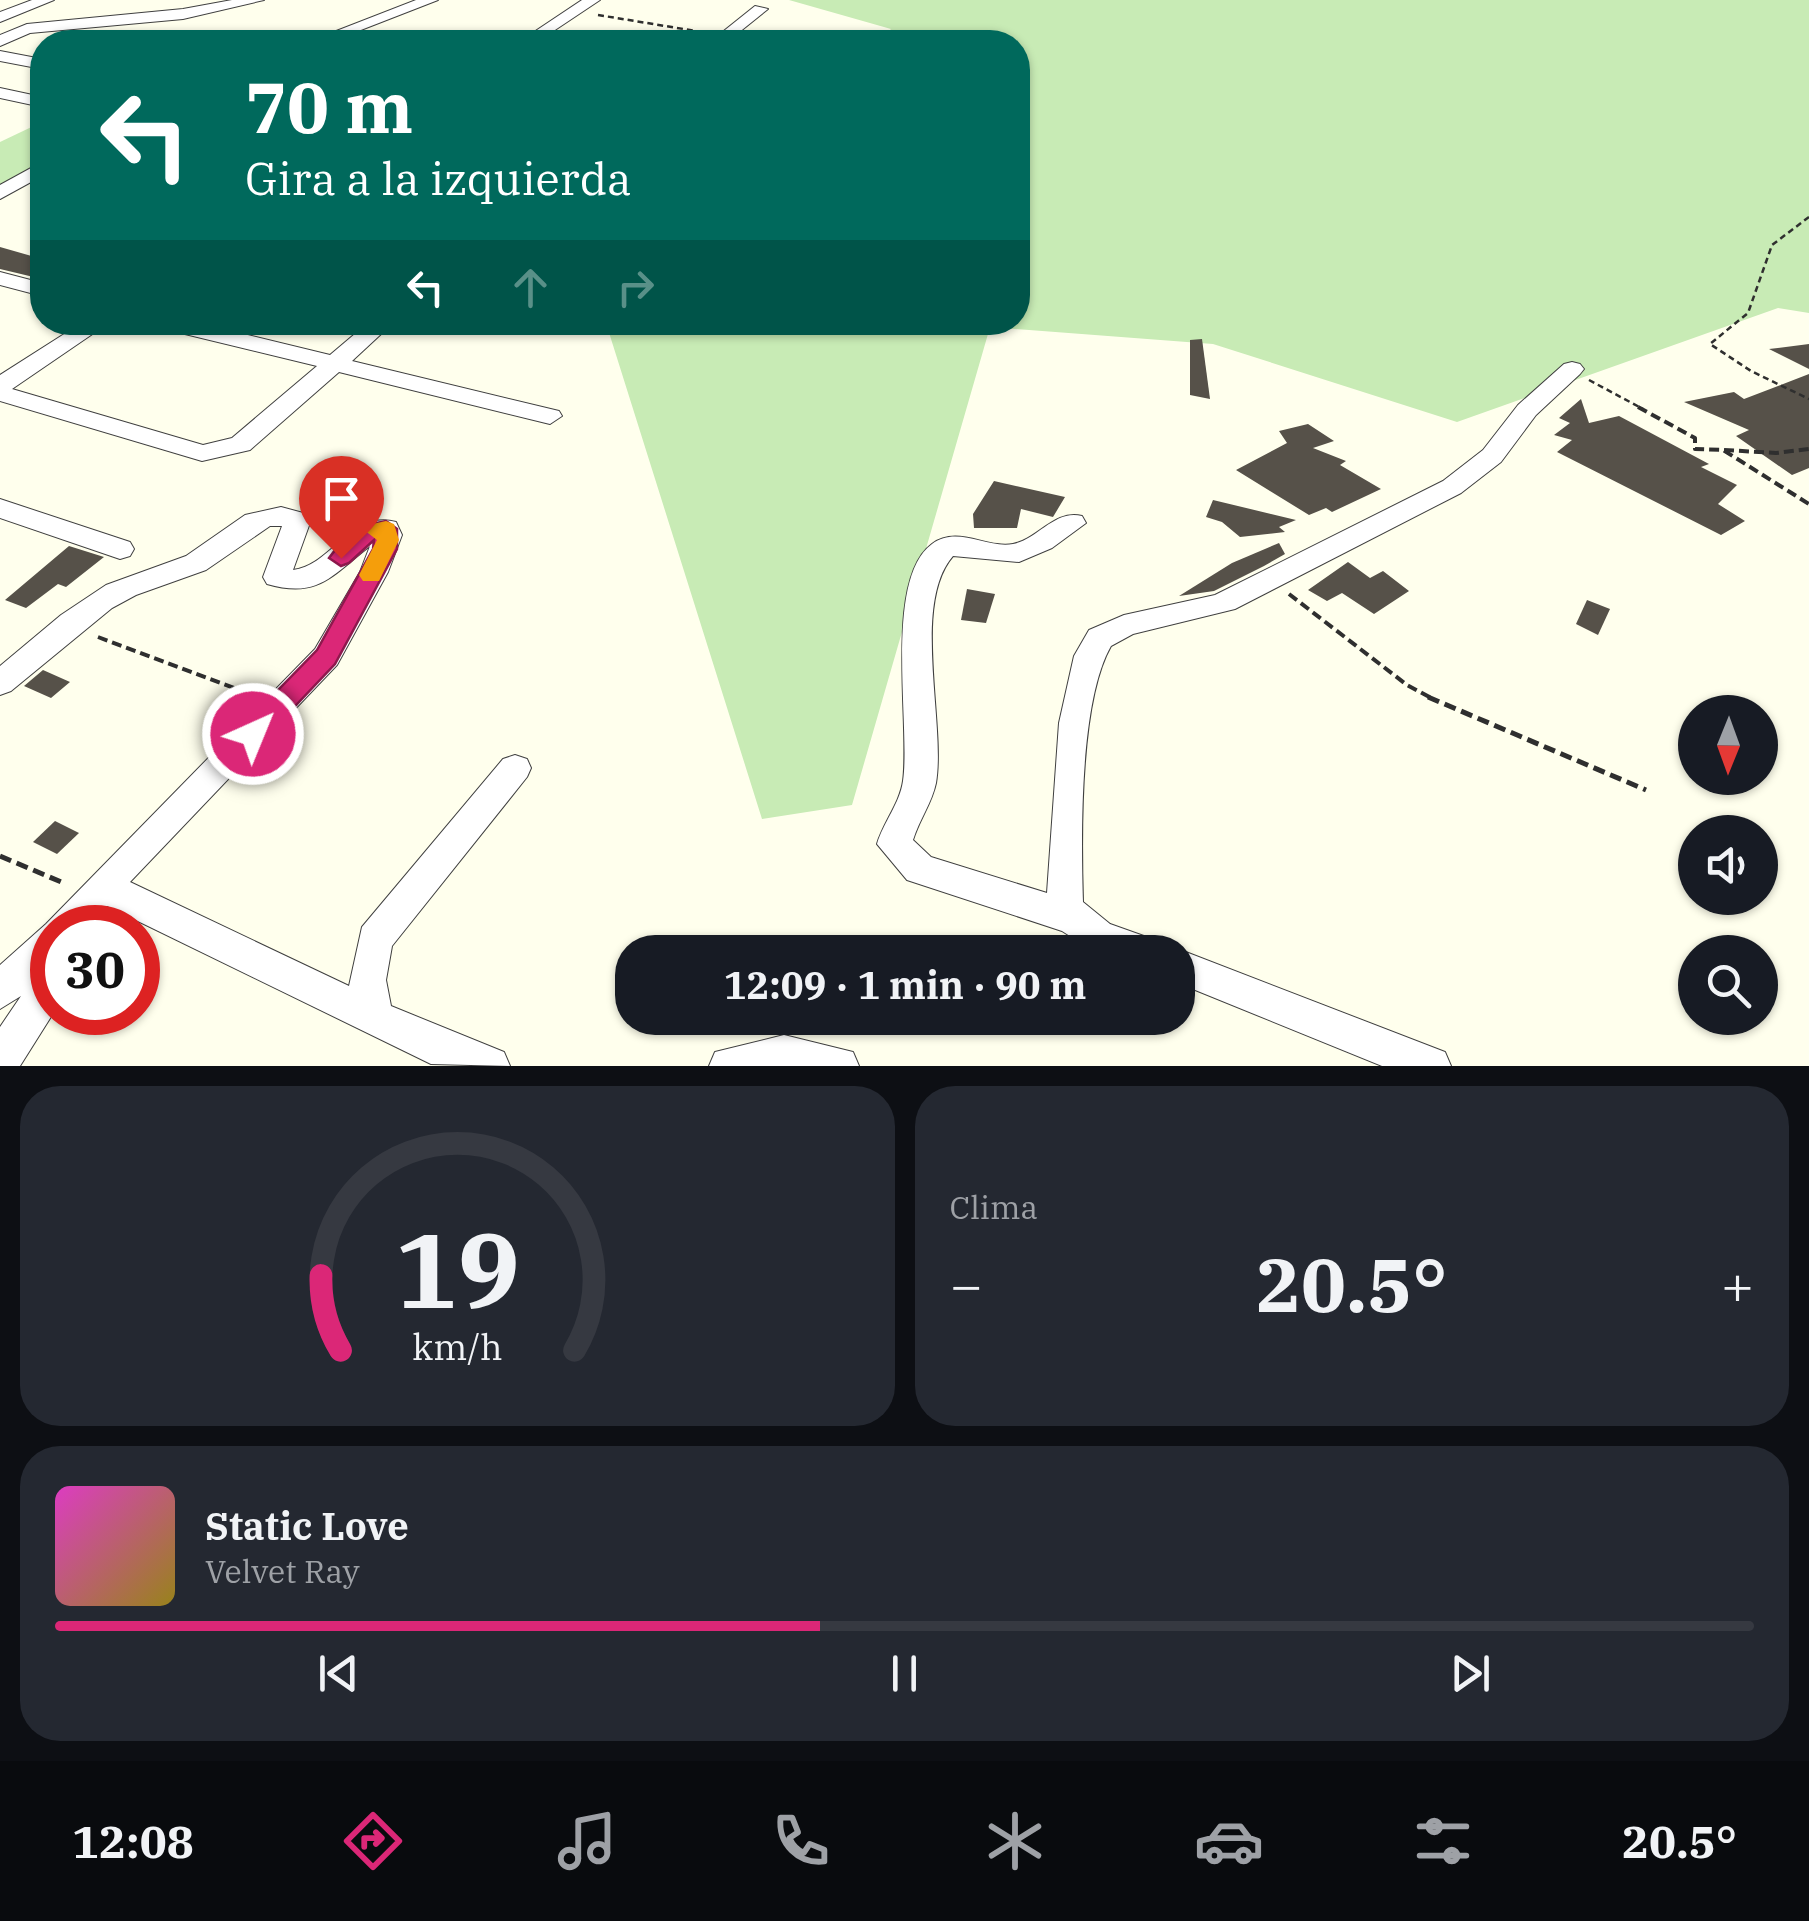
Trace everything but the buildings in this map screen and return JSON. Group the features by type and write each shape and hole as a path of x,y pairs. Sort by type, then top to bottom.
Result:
{"street":[{"path":"0,17 46,0"},
{"path":"0,31 182,14 256,0"},
{"path":"349,30 430,0"},
{"path":"545,30 592,0"},
{"path":"734,30 760,8"},
{"path":"0,41 27,30"},
{"path":"0,56 30,62"},
{"path":"0,94 30,100"},
{"path":"2,190 30,175"},
{"path":"2,190 30,196"},
{"path":"0,278 30,287"},
{"path":"0,390 81,335"},
{"path":"213,335 550,416"},
{"path":"0,390 202,454 241,444 368,335"},
{"path":"1070,917 1064,884 1076,706 1087,659 1100,637 1141,621 1206,610 1452,488 1492,456 1527,410 1572,370"},
{"path":"0,508 120,549"},
{"path":"1,681 112,594 197,563 246,525 266,517 284,515 297,520 294,541 278,565 277,577 289,582 308,580 369,532 386,529 385,549 326,657 142,846 98,905"},
{"path":"1072,523 1016,554 960,546 940,550 932,559 919,603 920,780 916,800 900,820 894,844 919,869 1070,917 1081,928 1099,935"},
{"path":"374,1016 367,980 375,939 515,768"},
{"path":"160,930 490,1066"},
{"path":"0,991 30,960"},
{"path":"1195,973 1432,1066"},
{"path":"0,1062 30,1016"},
{"path":"730,1066 784,1054 839,1066"}],"path":[{"path":"574,11 675,30"},
{"path":"1809,217 1782,230 1762,260 1750,310 1734,328 1710,344 1809,399"},
{"path":"1572,370 1695,438 1695,448 1776,453 1809,449"},
{"path":"1723,450 1809,504"},
{"path":"1268,578 1407,684 1440,704 1646,790"},
{"path":"70,626 280,706"},
{"path":"0,856 98,905"}],"green space":[{"path":"789,0 1809,0 1809,313 1778,308 1457,422 1213,344 1030,330 1030,30 891,29"},
{"path":"30,128 30,171 0,187 0,142"},
{"path":"610,335 988,335 852,805 762,819"}],"slow traffic":[{"path":"371,575 388,540 386,529 376,530"}],"route":[{"path":"253,734 326,657 385,549 386,529 369,532 341,558"}]}
